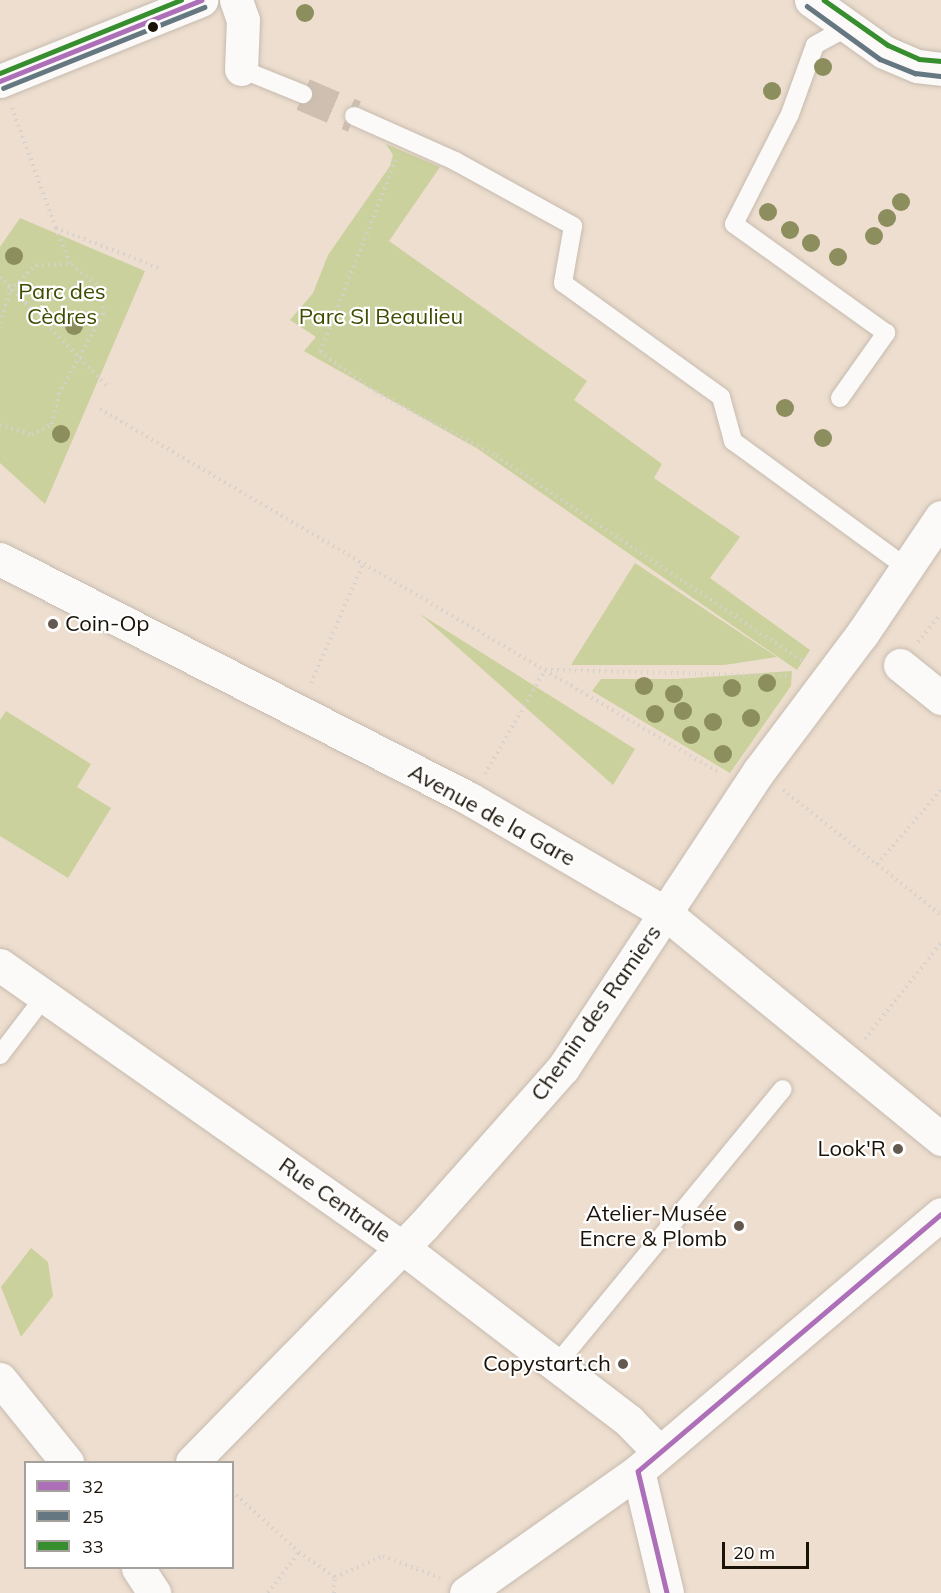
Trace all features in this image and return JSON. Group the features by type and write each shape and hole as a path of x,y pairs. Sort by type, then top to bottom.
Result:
{"street":[{"path":"0,81 201,0"},
{"path":"236,0 243,20 241,69"},
{"path":"811,0 846,28 884,52 917,66 941,69"},
{"name":"Chemin des Ramiers","path":"193,1461 403,1248 563,1068 753,780 907,568 941,517"},
{"name":"Avenue de la Gare","path":"0,559 297,713 470,799 665,913 815,1047 848,1061 941,1138"},
{"path":"900,665 941,698"},
{"name":"Rue Centrale","path":"0,965 403,1248 556,1365 629,1421 648,1461"},
{"path":"468,1592 648,1461 836,1306 941,1214"},
{"path":"0,1379 66,1461"},
{"path":"648,1461 667,1593"},
{"path":"139,1569 154,1593"}],"lane":[{"path":"840,398 886,333 734,224 790,114 815,45 846,28"},
{"path":"241,69 303,94"},
{"path":"354,116 405,137 573,226 563,283 721,397 734,441 907,568"},
{"path":"0,1055 45,996"},
{"path":"556,1365 783,1089"}],"path":[{"path":"0,81 26,138 70,263 101,288 103,314 82,358 59,394 52,424 32,435 0,424"},
{"path":"405,137 320,352 376,392 496,456 828,678"},
{"path":"56,228 159,268"},
{"path":"0,323 10,290 36,265 70,263"},
{"path":"0,277 10,290 82,358 109,387"},
{"path":"100,409 362,566 544,669 753,780 877,864 941,915"},
{"path":"297,713 362,566"},
{"path":"544,669 828,678"},
{"path":"470,799 544,669"},
{"path":"877,864 941,790"},
{"path":"848,1061 941,943"},
{"path":"234,1493 299,1552 334,1577"},
{"path":"268,1593 299,1552"},
{"path":"334,1577 383,1556 468,1592"},
{"path":"334,1577 334,1593"}],"green space":[{"name":"Parc SI Beaulieu","path":"386,144 440,167 389,241 587,381 574,400 662,464 654,478 740,537 710,578 810,650 797,670 478,449 304,351 316,337 290,320 313,293 328,255 390,166 393,155"},
{"name":"Parc des Cèdres","path":"20,218 145,271 45,504 0,463 0,247"},
{"path":"635,563 777,657 724,665 571,665"},
{"path":"420,614 635,749 613,785"},
{"path":"792,671 791,686 730,773 592,691 601,679 677,679"},
{"path":"6,711 91,764 77,787 111,808 68,878 0,836 0,720"},
{"path":"31,1248 48,1262 53,1296 21,1337 1,1287"}],"tunnel":[{"path":"303,94 354,116"}],"transit line":[{"name":"33","path":"0,73 181,0"},
{"name":"32","path":"0,81 201,0"},
{"name":"33","path":"824,0 888,45 919,59 941,61"},
{"name":"25","path":"807,6 880,59 915,73 940,76"},
{"name":"25","path":"3,88 204,7"},
{"name":"32","path":"638,1471 941,1214"},
{"name":"32","path":"638,1471 667,1593"}],"place":[{"name":"Coin-Op","path":"53,624"},
{"name":"Look'R","path":"898,1149"},
{"name":"Atelier-Musée Encre & Plomb","path":"739,1226"},
{"name":"Copystart.ch","path":"623,1364"}]}
